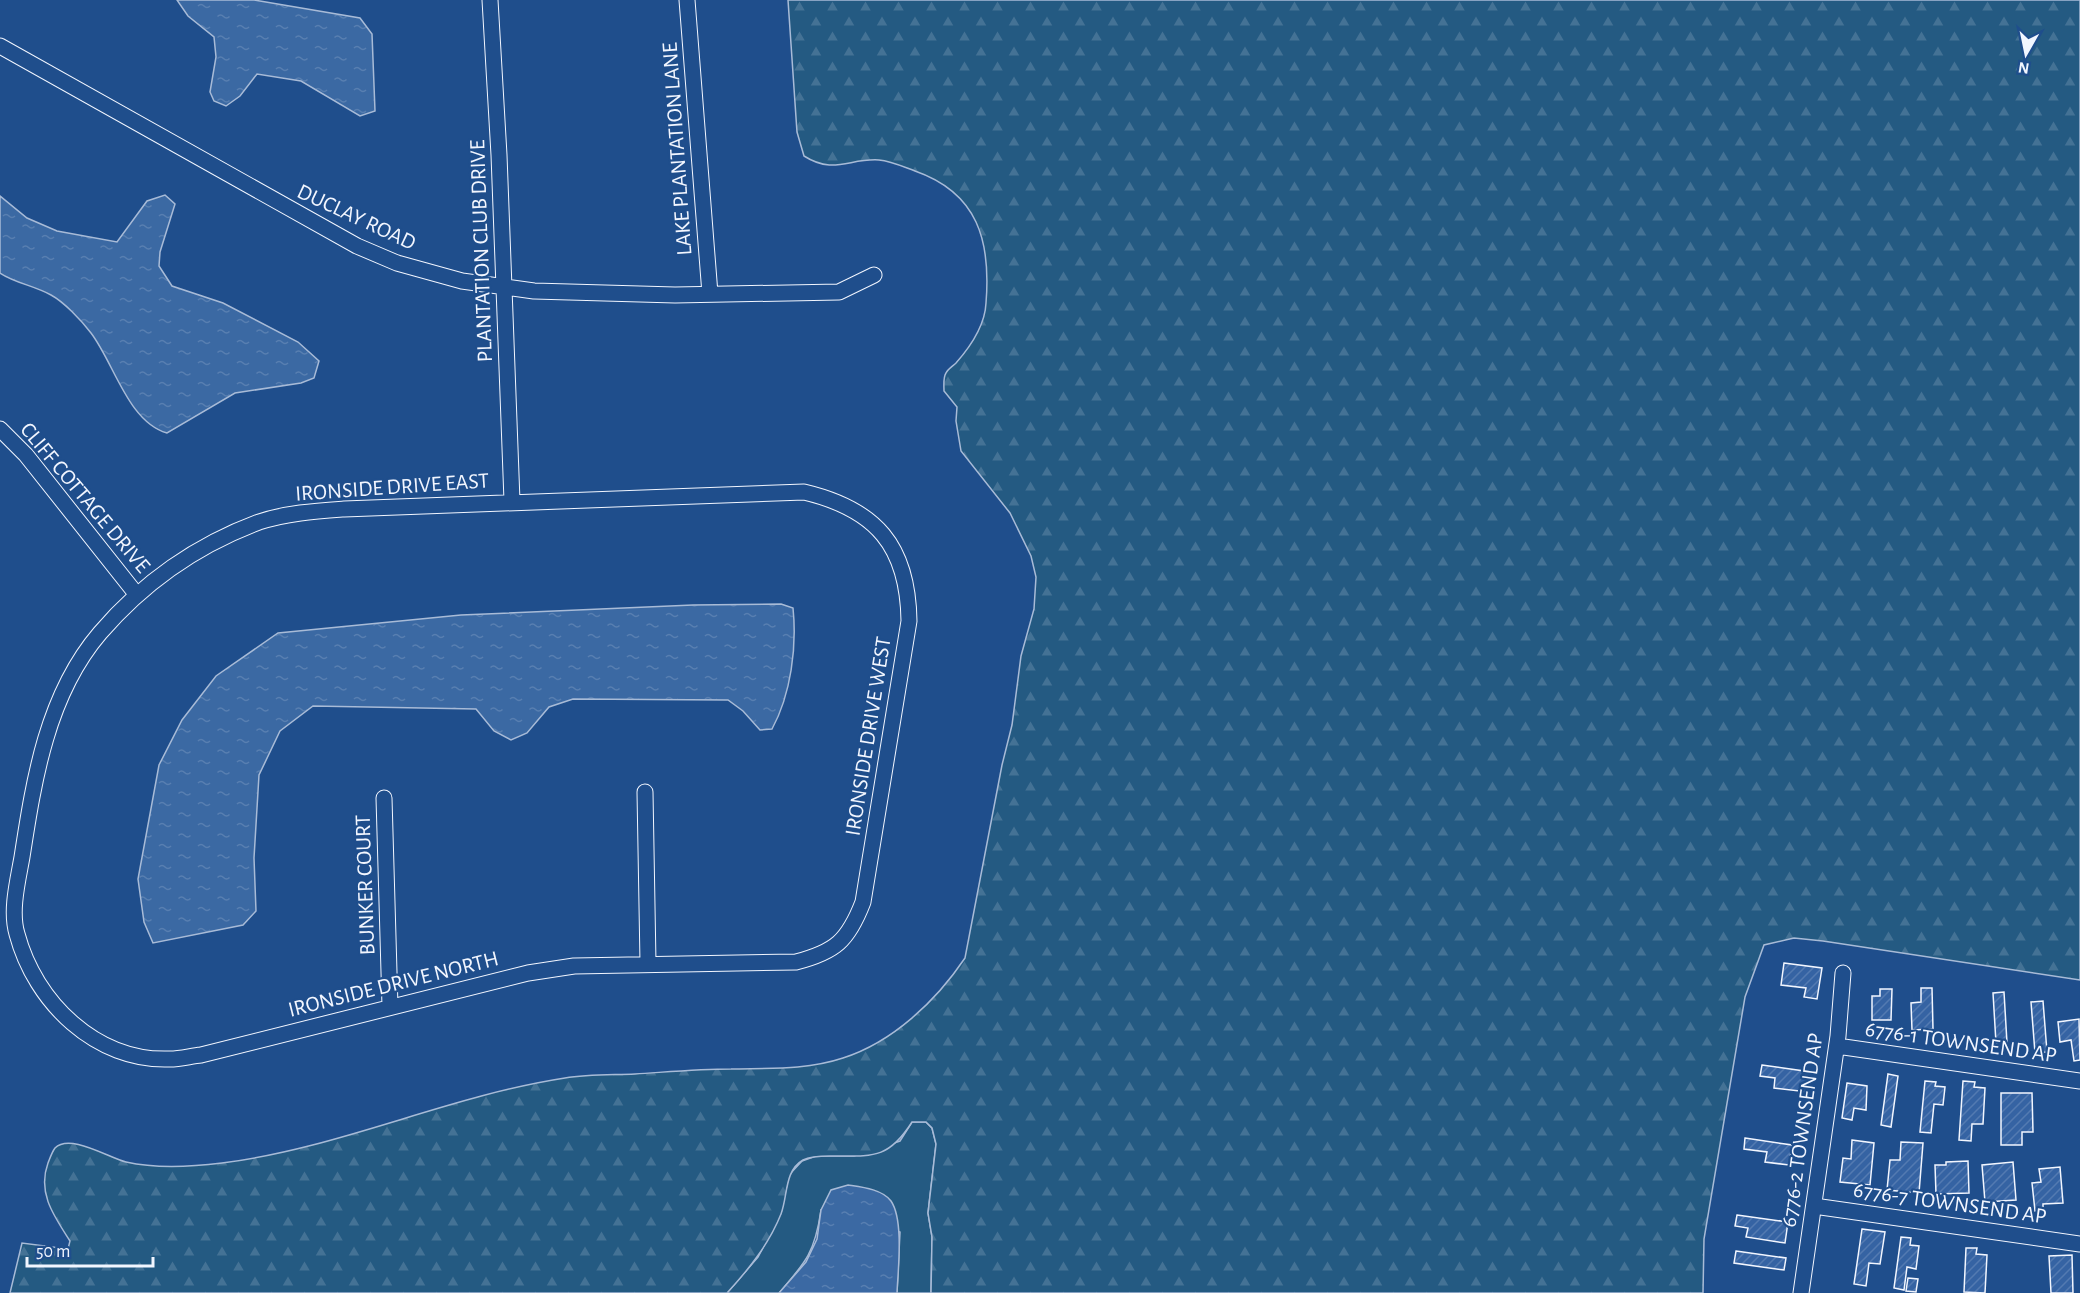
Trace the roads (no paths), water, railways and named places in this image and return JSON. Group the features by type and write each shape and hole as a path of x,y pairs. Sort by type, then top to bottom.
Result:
{"street":[{"name":"PLANTATION CLUB DRIVE","path":"490,0 512,501"},
{"name":"LAKE PLANTATION LANE","path":"687,0 710,294"},
{"name":"DUCLAY ROAD","path":"0,46 357,246 397,263 462,281 546,292 675,295 839,292 874,275"},
{"name":"CLIFF COTTAGE DRIVE","path":"0,429 26,455 137,595"},
{"name":"IRONSIDE DRIVE EAST","path":"16,932 16,894 34,784 45,737 67,684 99,634 137,595 195,550 260,522 300,513 512,501 804,492 835,500 864,516 883,535"},
{"name":"IRONSIDE DRIVE WEST","path":"840,944 855,923 863,902 909,621 909,592 900,560 883,535"},
{"path":"645,792 648,963"},
{"name":"BUNKER COURT","path":"384,798 390,1007"},
{"name":"IRONSIDE DRIVE NORTH","path":"16,932 34,979 61,1015 96,1040 130,1053 169,1060 528,973 574,966 796,962 822,955 840,944"},
{"name":"6776-2 TOWNSEND AP","path":"1801,1293 1837,1046 1844,973"},
{"name":"6776-1 TOWNSEND AP","path":"1837,1046 2080,1081"},
{"name":"6776-7 TOWNSEND AP","path":"1814,1206 2080,1244"}],"water":[{"path":"177,0 254,0 360,18 372,34 375,111 360,116 301,81 257,74 240,96 226,106 214,101 210,92 216,57 214,37 188,16"},
{"path":"165,195 175,204 160,252 159,266 172,286 223,303 298,342 319,361 314,378 301,383 235,393 167,433 153,427 142,417 123,390 99,345 72,312 51,295 0,273 0,196 27,218 57,231 117,242 147,201"},
{"path":"781,604 793,608 793,654 784,701 772,729 760,730 743,711 728,700 573,699 549,707 527,733 511,740 494,731 476,709 313,706 280,731 259,775 254,858 256,911 243,925 153,943 144,922 138,879 159,765 182,720 216,676 278,633 461,615 693,605"},
{"path":"848,1185 871,1189 882,1194 891,1201 895,1209 899,1232 897,1293 779,1293 806,1262 817,1239 821,1210 831,1190"}]}
